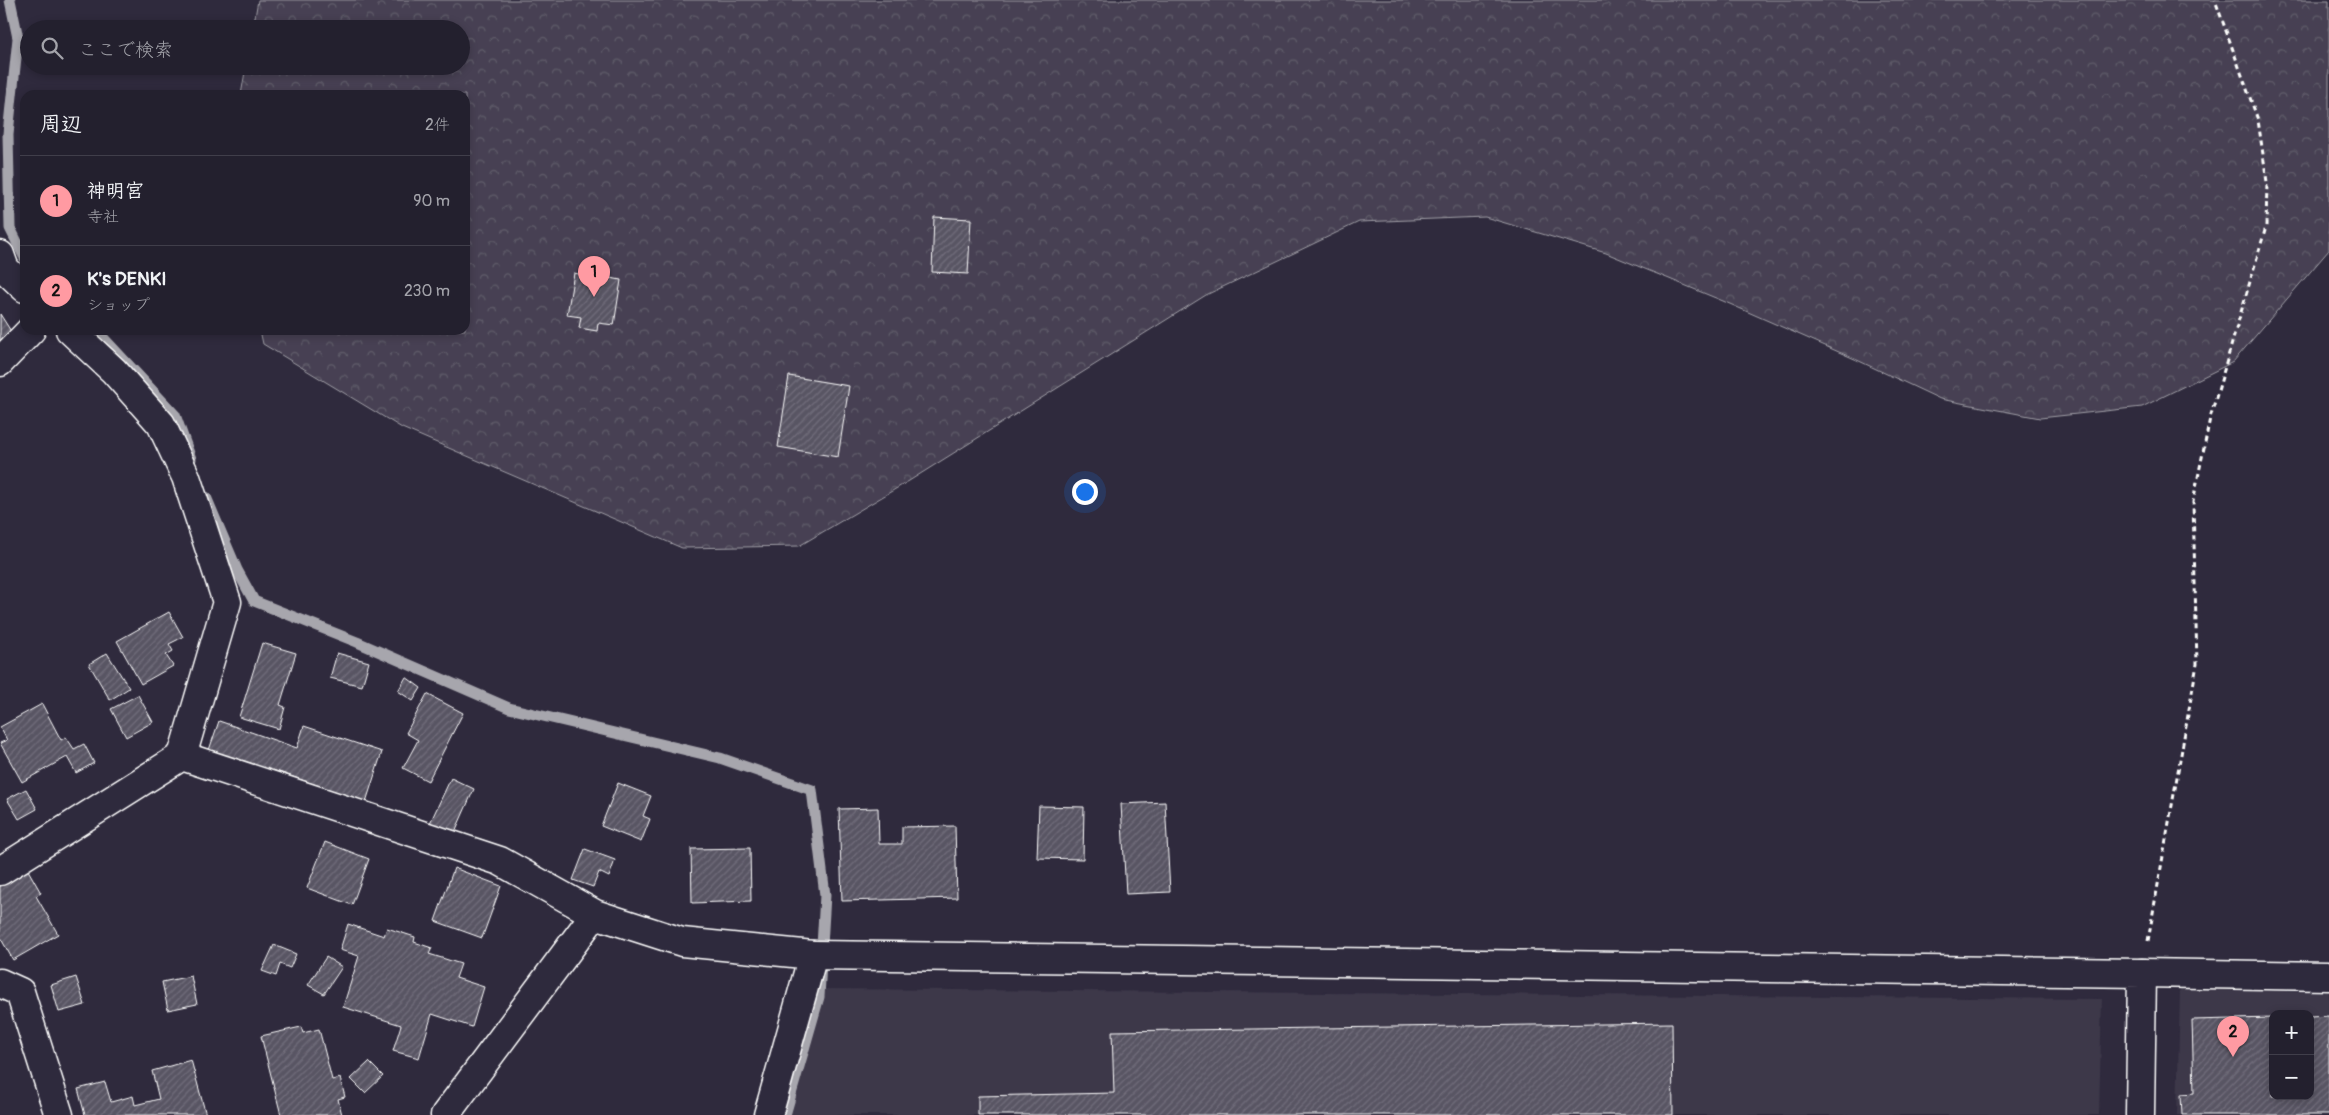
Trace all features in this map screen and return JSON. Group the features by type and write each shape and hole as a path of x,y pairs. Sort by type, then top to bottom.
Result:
{"street":[{"path":"0,255 5,269 20,283"},
{"path":"0,362 26,335"},
{"path":"0,871 182,756 227,602 186,477 161,424 114,371 75,335"},
{"path":"182,756 500,861 595,914 682,942 814,955 2329,976"},
{"path":"445,1115 595,914"},
{"path":"768,1115 814,955"},
{"path":"2140,1115 2142,973"},
{"path":"0,983 20,992 59,1115"}],"path":[{"path":"2142,973 2197,664 2193,502 2210,418 2266,227 2267,182 2258,120 2215,0"}],"shaded area":[{"path":"824,989 2102,999 2099,1115 788,1115"},
{"path":"2180,989 2329,992 2329,1115 2177,1115"}],"green space":[{"path":"258,0 2329,0 2329,250 2233,362 2142,407 2040,418 1940,399 1723,301 1606,253 1485,217 1359,222 1206,295 909,481 799,546 682,548 402,428 263,344 261,335 470,335 470,90 242,90 244,75 470,75 470,20 255,20"}],"building":[{"path":"934,217 971,219 968,274 932,272"},
{"path":"589,265 611,269 610,278 621,280 614,325 598,323 597,331 579,328 581,317 567,315 574,273 588,276"},
{"path":"0,314 14,336 0,344"},
{"path":"789,376 849,386 838,457 778,447"},
{"path":"169,612 183,637 169,644 173,651 166,655 173,666 141,684 117,641"},
{"path":"262,643 296,653 280,705 285,707 279,729 239,717"},
{"path":"107,653 129,688 110,700 89,664"},
{"path":"337,653 369,662 362,686 330,678"},
{"path":"406,677 421,688 413,701 398,691"},
{"path":"427,694 463,713 428,781 403,768 418,740 406,733"},
{"path":"138,695 153,722 126,737 111,709"},
{"path":"42,704 61,740 66,737 74,749 84,744 94,763 76,773 67,757 22,782 0,743 7,740 0,727"},
{"path":"219,721 297,748 304,726 382,752 366,802 273,770 270,777 207,756"},
{"path":"451,778 474,789 454,834 430,823"},
{"path":"618,783 651,796 643,816 650,819 641,842 601,826"},
{"path":"26,789 37,809 19,819 7,799"},
{"path":"1165,802 1170,892 1126,894 1121,804"},
{"path":"1039,806 1084,807 1083,859 1037,858"},
{"path":"878,808 879,844 902,844 902,827 955,826 957,898 842,901 839,809"},
{"path":"325,842 369,859 352,905 307,888"},
{"path":"750,848 751,901 692,903 691,849"},
{"path":"585,849 615,860 609,877 599,872 593,887 573,880"},
{"path":"24,863 41,893 36,896 58,934 13,960 0,937 0,884"},
{"path":"454,868 501,886 482,938 435,921"},
{"path":"348,924 384,936 387,928 415,937 414,942 432,948 429,954 461,964 456,978 484,987 472,1027 432,1014 419,1058 393,1051 401,1025 343,1007 359,956 340,950"},
{"path":"274,945 296,954 290,968 280,964 276,976 262,971"},
{"path":"326,957 342,967 324,994 308,985"},
{"path":"191,976 197,1004 168,1010 162,982"},
{"path":"76,977 85,1005 59,1012 51,985"},
{"path":"2329,1016 2329,1115 2182,1115 2181,1094 2194,1093 2192,1020 2269,1018 2269,1100 2314,1100 2314,1017"},
{"path":"1672,1023 1673,1115 978,1115 978,1096 1114,1093 1112,1031"},
{"path":"301,1027 303,1033 319,1029 332,1080 340,1078 345,1097 338,1099 342,1115 281,1115 261,1036"},
{"path":"191,1060 206,1115 85,1115 78,1089 105,1082 111,1102 133,1096 135,1105 159,1099 152,1071"},
{"path":"369,1062 383,1076 365,1093 351,1079"}],"waterway":[{"path":"10,0 18,38 8,134 10,228 20,248"},
{"path":"101,335 175,415 191,459"},
{"path":"206,497 237,570 254,601 357,642 509,708 720,758 812,790 825,895 819,997 785,1115"}],"place":[{"name":"神明宮","path":"594,297"},
{"name":"K's DENKI","path":"2233,1057"}]}
